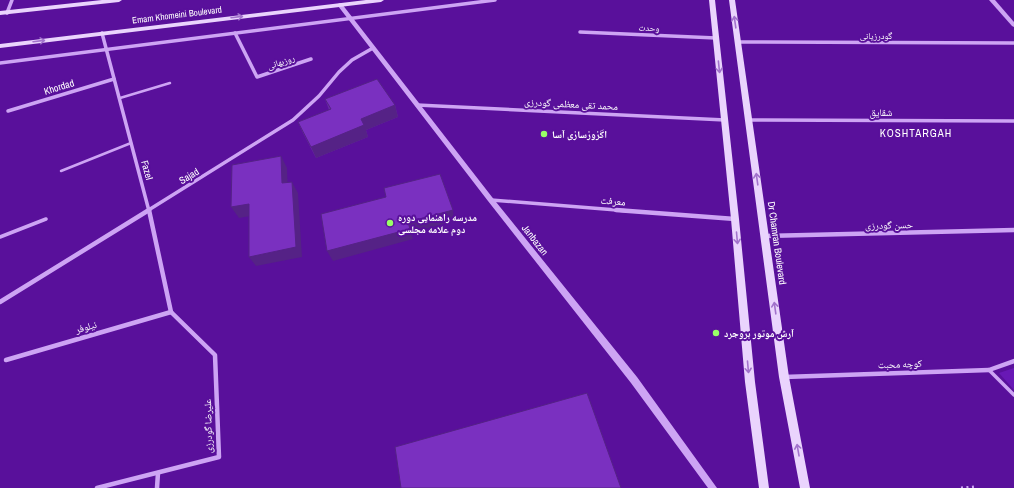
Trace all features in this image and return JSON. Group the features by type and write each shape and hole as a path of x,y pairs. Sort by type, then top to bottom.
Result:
{"main road":[{"path":"0,14 119,0"},
{"name":"Emam Khomeini Boulevard","path":"0,46 380,0"},
{"path":"712,0 735,219 750,382 764,488"},
{"name":"Dr Chamran Boulevard","path":"732,0 784,377 805,488"}],"street":[{"path":"7,13 12,0"},
{"path":"0,63 495,0"},
{"path":"992,0 1014,25"},
{"name":"Janbazan","path":"340,5 490,200 634,380 713,488"},
{"name":"وحدت","path":"580,32 716,38"},
{"name":"Fazel","path":"102,33 149,210 171,312"},
{"name":"روزبهانی","path":"235,34 257,77 311,59"},
{"name":"گودرزیانی","path":"738,42 1014,44"},
{"name":"Sajad","path":"0,302 293,120 315,100 339,72 352,60 373,48"},
{"name":"Khordad","path":"8,111 114,79"},
{"name":"محمد تقی معظمی گودرزی","path":"417,105 725,120"},
{"name":"شقایق","path":"749,120 1014,121"},
{"name":"معرفت","path":"490,200 735,219"},
{"name":"حسن گودرزی","path":"765,236 1014,230"},
{"name":"نیلوفر","path":"6,360 171,312"},
{"name":"علیرضا گودرزی","path":"97,488 220,457 215,355 171,312"},
{"name":"کوچه محبت","path":"784,377 988,370 1014,361"},
{"path":"157,488 158,473"}],"lane":[{"path":"120,98 170,83"},
{"path":"62,171 131,144"},
{"path":"0,237 46,219"},
{"path":"988,370 1014,395"}],"path":[{"path":"962,488 974,487"}],"shaded area":[{"path":"1014,368 1014,390 999,373"}],"building":[{"path":"377,79 395,105 361,119 364,125 311,147 298,122 331,109 325,99"},
{"path":"281,156 282,183 292,182 296,247 249,257 249,204 231,207 232,165"},
{"name":"مدرسه راهنمایی دوره دوم علامه مجلسی","path":"440,174 453,210 408,222 410,229 327,251 321,214 386,197 384,188"},
{"path":"587,393 621,488 401,488 395,447"}],"place":[{"name":"اگزوزسازی آسا","path":"544,134"},
{"name":"مدرسه راهنمایی دوره دوم علامه مجلسی","path":"390,223"},
{"name":"آرش موتور بروجرد","path":"716,333"}],"district":[{"name":"KOSHTARGAH","path":"916,133"}]}
